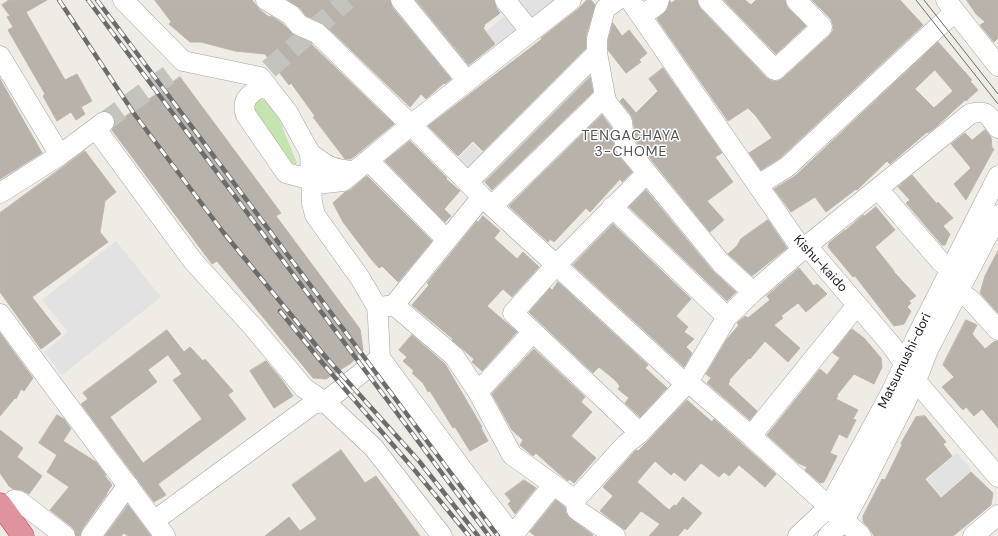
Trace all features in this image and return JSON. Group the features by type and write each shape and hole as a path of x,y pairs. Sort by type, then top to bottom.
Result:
{"highway":[{"path":"7,502 23,536"}],"street":[{"path":"123,0 180,65 260,77 288,113 310,153 323,164 333,169 361,165 447,240"},
{"path":"266,0 291,15 308,29 411,125 487,201 679,378 688,382 751,436 861,536"},
{"path":"401,0 467,81"},
{"path":"505,0 530,31"},
{"path":"269,89 258,88 246,98 244,108 246,115 286,173 325,183 343,181 411,125 570,0"},
{"path":"617,0 605,9 597,39 597,53 607,103 622,122 625,146 720,263 753,292"},
{"name":"Kishu-kaido","path":"630,0 803,249 812,252 892,346 916,380 998,477"},
{"path":"641,16 657,4 659,0"},
{"path":"708,0 775,70 822,27 796,0"},
{"path":"758,185 787,167 938,27 950,3 998,66"},
{"path":"468,182 597,53"},
{"path":"0,56 60,154"},
{"path":"553,485 513,536 380,358 378,318 385,306 447,240 487,201 605,96"},
{"path":"575,500 626,444 640,433 688,382 727,317 753,292 803,249 970,114 980,111 986,113 998,128"},
{"path":"0,193 100,126 193,261 253,327 304,388 325,402 374,448 442,536"},
{"path":"310,153 312,203 315,215 360,278 385,306 454,356 478,392 512,455 575,500 577,510 615,536"},
{"path":"640,433 532,333 513,313 556,265 647,173"},
{"name":"Matsumushi-dori","path":"798,536 829,507 892,391 904,363 998,176"},
{"path":"878,189 941,262 951,269"},
{"path":"612,207 727,317"},
{"name":"Matsumushi-dori","path":"828,536 844,521 916,380 928,350 957,292 998,215"},
{"path":"957,292 970,299 998,330"},
{"path":"751,436 857,305"},
{"path":"0,316 160,529 313,404 325,402 380,358"},
{"path":"478,392 532,333"},
{"path":"91,536 128,485"},
{"path":"7,502 19,501 65,536"},
{"path":"973,536 998,515"}],"green space":[{"path":"257,99 266,100 275,109 297,163 293,166 253,110 252,104"}],"shaded area":[{"path":"514,0 558,0 535,18 527,16"},
{"path":"509,13 517,23 516,32 498,47 486,31"},
{"path":"473,143 488,158 472,175 456,160"},
{"path":"116,241 161,297 62,375 44,352 68,332 42,300"},
{"path":"957,453 972,470 941,496 927,479"}],"building":[{"path":"9,0 47,0 26,12 65,80 77,74 92,101 81,107 85,114 76,120 71,112 57,121 43,96 45,94 8,30 13,27 7,17 10,16 2,5"},
{"path":"155,0 252,0 260,10 269,17 271,16 283,24 294,35 310,43 394,124 351,159 345,159 313,117 315,116 291,83 289,85 265,54 235,51 201,42 190,42 169,24 171,22"},
{"path":"288,0 390,0 392,7 451,79 445,84 444,83 426,99 421,94 410,107 325,25 306,16 300,8"},
{"path":"416,0 494,0 500,13 484,25 485,26 483,28 495,44 469,65"},
{"path":"587,0 591,0 595,5 586,36 586,48 483,151 473,141 458,156 428,126 542,39 541,38 578,9"},
{"path":"676,0 697,0 700,8 767,78 772,81 778,81 783,78 833,31 831,19 812,0 900,0 923,25 780,158 761,170 749,153 772,138 756,116 748,108 728,121 657,19 667,10 670,1 671,3"},
{"path":"724,0 745,0 751,5 756,0 785,0 788,8 806,26 776,54"},
{"path":"967,0 998,0 998,38 994,42 980,25 985,22 976,14"},
{"path":"613,23 622,36 629,30 647,53 639,60 641,62 626,73 608,50 608,41"},
{"path":"938,42 972,80 970,81 978,90 936,127 928,133 927,132 890,164 887,161 857,190 856,189 826,212 815,197 791,212 774,189 795,176","holes":["935,70 953,91 934,108 915,89"]},
{"path":"663,68 722,153 715,157 733,182 707,201 724,220 710,232 636,141 631,115 620,101 623,98 636,113 658,91 649,79"},
{"path":"180,77 281,213 276,216 360,329 363,350 351,363 326,379 313,378 217,261 212,264 112,130 115,124"},
{"path":"590,77 593,92 492,190 485,182"},
{"path":"0,79 42,153 0,179"},
{"path":"602,115 611,127 616,153 632,172 622,182 620,179 590,212 586,208 554,242 550,239 548,242 509,206"},
{"path":"985,130 991,137 992,148 994,149 966,200 954,184 971,168 951,144 965,133 972,140"},
{"path":"410,141 447,178 446,179 460,191 444,209 451,216 445,222 385,161"},
{"path":"85,151 116,192 105,201 100,232 108,242 32,297 61,334 41,349 0,292 0,213"},
{"path":"912,175 937,204 938,202 953,218 943,226 950,234 945,245 942,245 906,203 910,200 898,187"},
{"path":"367,176 432,241 398,282 382,266 379,268 371,259 343,222 333,203"},
{"path":"646,190 712,270 736,292 727,301 629,207"},
{"path":"876,207 895,230 875,247 894,272 916,296 909,301 911,303 907,307 911,311 904,324 894,326 855,276 853,277 828,247 829,243 863,215 864,216"},
{"path":"483,216 500,231 494,238 517,259 523,252 539,267 512,297 503,289 487,306 517,332 482,371 472,362 474,359 452,340 453,339 412,305 429,285 427,283 477,221 478,222"},
{"path":"768,220 787,248 752,276 728,254 737,246 741,239"},
{"path":"613,224 691,299 676,316 688,327 684,332 694,339 686,347 692,353 684,367 573,265"},
{"path":"998,251 998,313 980,293 985,276"},
{"path":"799,268 814,286 817,284 827,294 806,312 798,303 781,316 783,318 774,325 800,348 788,362 765,341 729,380 730,381 728,384 757,411 750,420 707,383 711,378 706,374 727,339 739,325 737,323 745,316 748,318 770,300 767,296"},
{"path":"558,282 648,365 645,368 667,388 640,417 625,403 629,398 618,389 620,386 615,380 599,367 593,373 529,312 550,288 552,290"},
{"path":"966,320 977,325 972,334 985,349 995,341 998,341 998,428 982,409 974,416 966,407 963,410 942,387 954,377 943,365"},
{"path":"852,329 864,338 881,358 882,367 874,384 854,374 837,395 838,396 836,399 858,410 853,419 856,420 847,438 839,434 830,453 837,456 824,482 820,483 805,470 807,467 798,463 767,435 820,369 827,375 840,358 833,353"},
{"path":"167,330 184,352 190,347 203,361 205,359 233,391 228,395 246,419 158,484 166,495 154,502 81,404 88,399 83,393","holes":["168,355 182,374 173,380 202,419 143,463 110,417 157,382 148,370"]},
{"path":"0,333 33,378 24,391 21,389 16,399 15,398 0,416"},
{"path":"412,335 445,364 482,427 481,428 488,441 470,451 455,427 453,428 430,391 428,392 423,383 412,373 414,371 403,361 407,357 399,350"},
{"path":"534,349 585,397 581,402 592,412 571,436 596,458 574,483 569,479 568,481 536,453 533,456 520,445 523,440 512,430 492,394"},
{"path":"266,361 293,396 274,408 250,371"},
{"path":"687,400 712,422 714,419 776,474 765,487 739,465 729,476 724,472 719,477 701,463 685,481 674,472 671,475 655,461 637,482 669,510 674,505 676,506 683,497 702,513 687,530 685,528 678,536 649,536 660,524 641,511 625,530 600,511 613,496 603,487 634,452 637,450 638,451"},
{"path":"57,415 64,419 71,429 63,441 96,462 112,485 82,529 80,536 76,536 72,527 50,510 69,487 47,472 57,455 39,443"},
{"path":"925,416 946,442 943,444 952,456 925,479 941,498 971,472 993,493 991,505 953,536 874,536 863,522 863,516 882,479 885,480 902,445 901,443 916,417"},
{"path":"0,430 23,448 17,457 42,476 29,494 22,490 13,489 9,486 0,473"},
{"path":"341,450 365,483 376,476 420,536 265,536 289,517 300,531 317,519 292,485"},
{"path":"524,480 536,488 515,514 508,504 511,501 505,494"},
{"path":"556,500 565,507 566,513 571,519 593,535 535,536 530,532"},
{"path":"128,505 151,536 128,536 124,533 121,536 105,536"}],"tunnel":[{"path":"269,69 347,0"},
{"path":"104,122 177,69"}],"tram line":[{"path":"916,0 998,104"},
{"path":"924,0 998,94"}],"railway":[{"path":"59,0 135,115 223,232 324,355 419,461 478,536"},
{"path":"88,0 489,536"},
{"path":"97,0 498,536"},
{"path":"280,311 469,536"}],"district":[{"name":"TENGACHAYA 3-CHOME","path":"631,144"}]}
